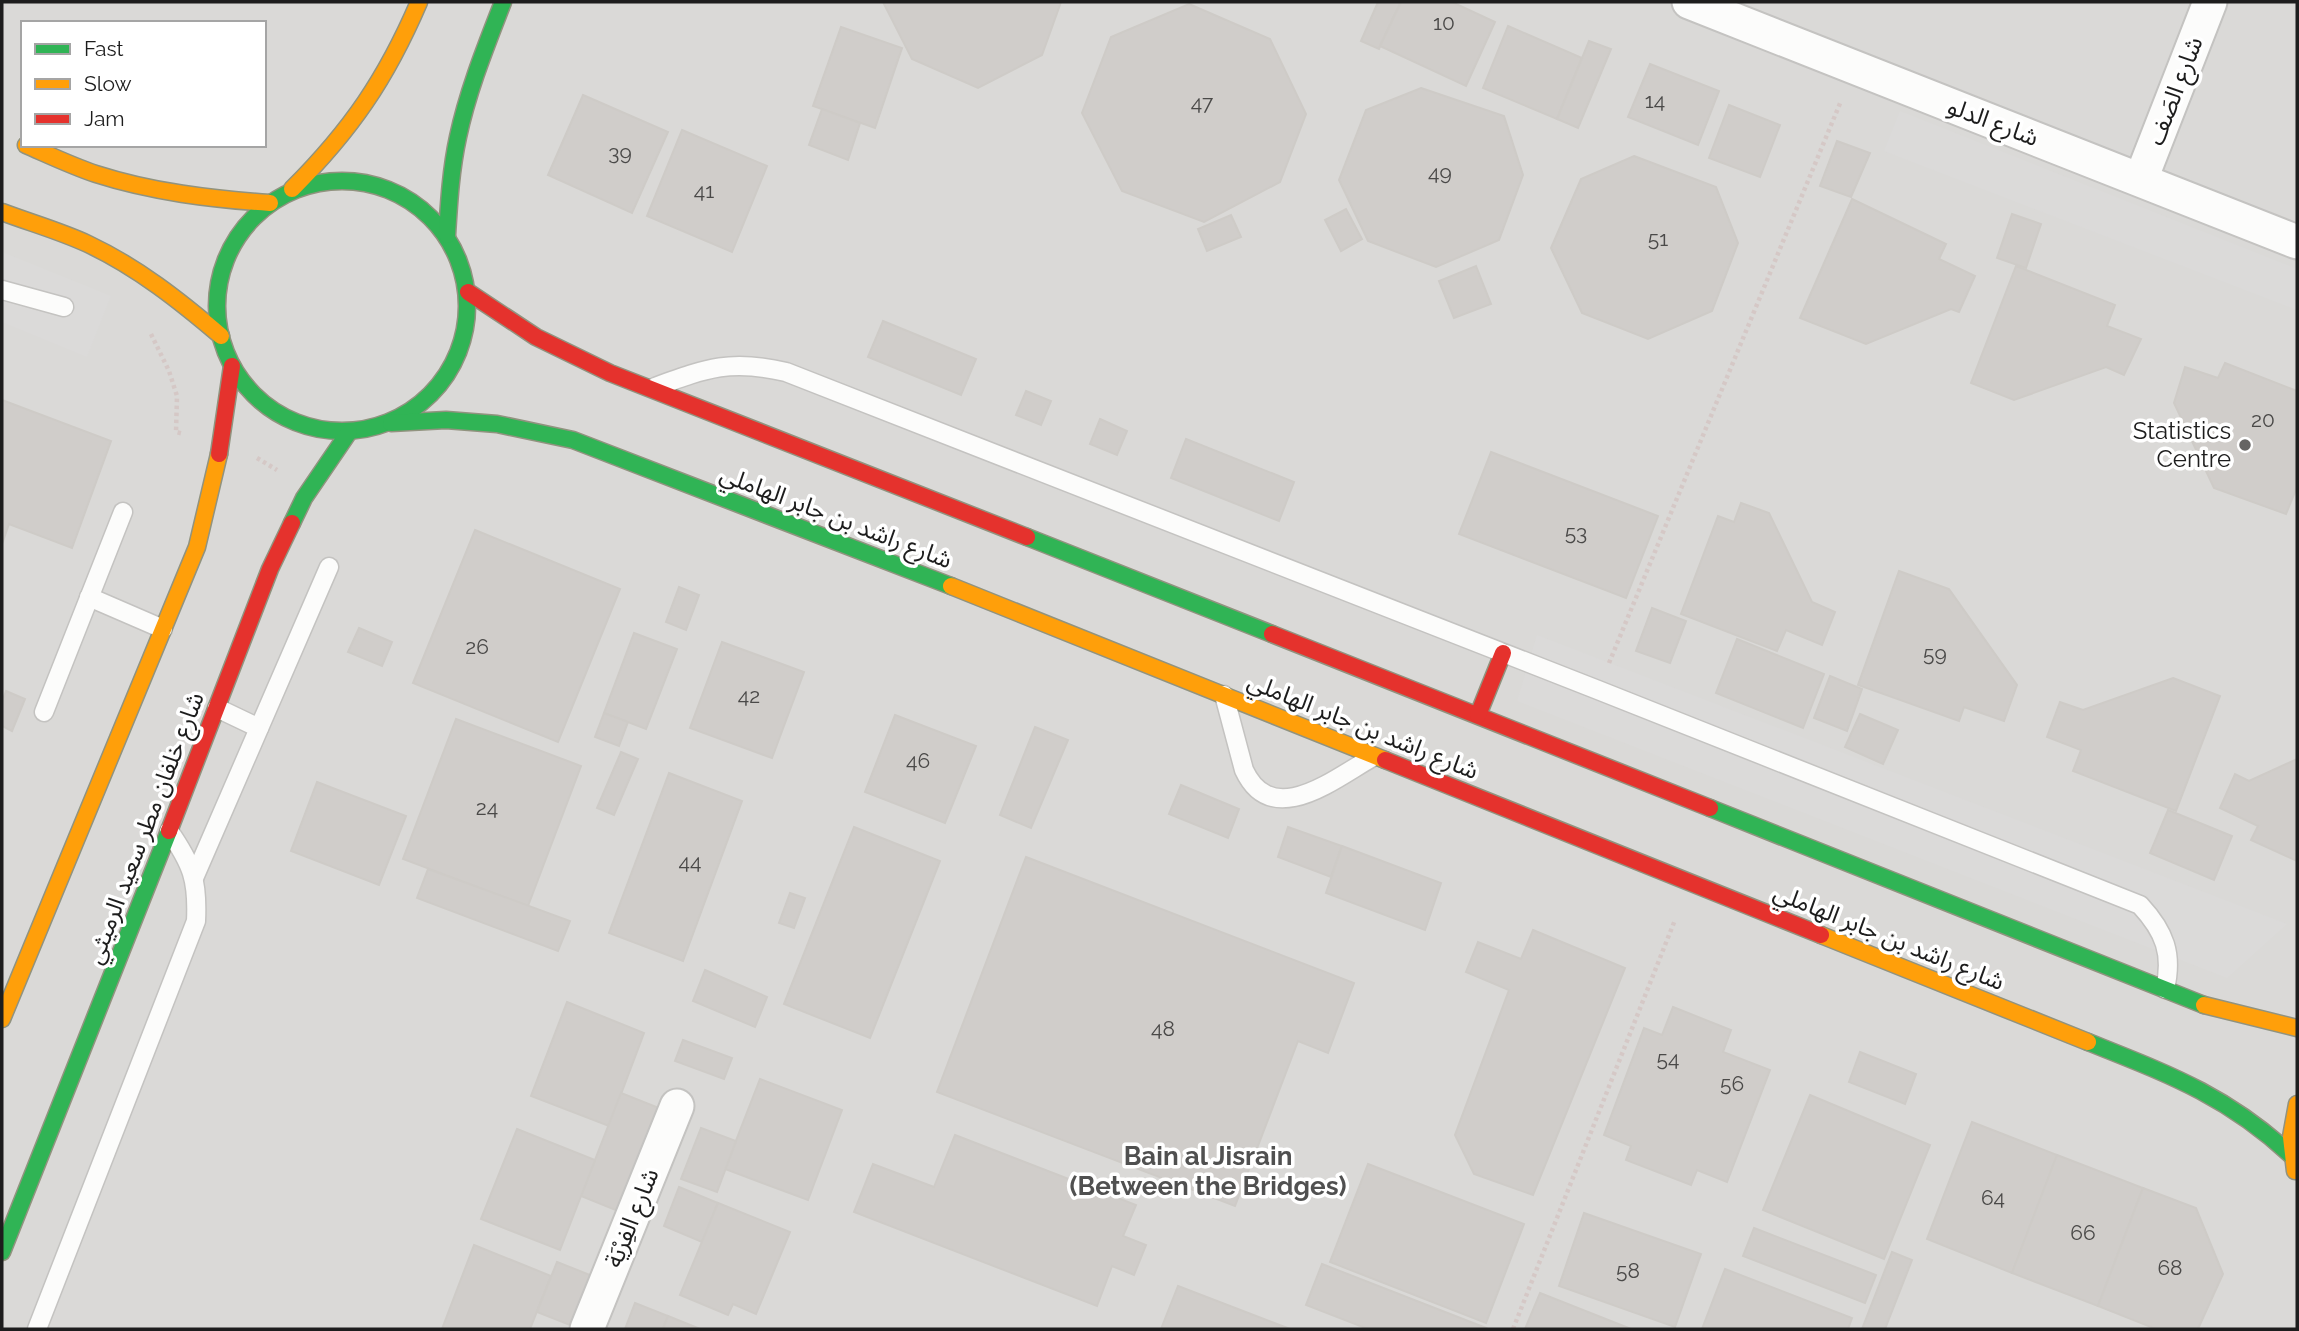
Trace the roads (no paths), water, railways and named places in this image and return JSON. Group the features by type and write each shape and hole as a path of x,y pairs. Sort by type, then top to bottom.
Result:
{"street":[{"path":"290,191 324,181 359,181 393,190 423,209 447,235 460,262 468,292 466,332 451,370 425,401 391,423 349,432 314,429 281,416 252,395 232,366 221,336 217,299 224,262 243,229 270,203 290,191 327,155 360,115 388,71 419,2"},
{"path":"447,235 450,179 461,124 477,69 503,2"},
{"name":"شارع الدلو","path":"1689,2 2297,242"},
{"name":"شارع الصَف","path":"2141,179 2210,2"},
{"path":"30,147 96,174 139,186 193,196 270,203"},
{"path":"2,212 88,244 123,263 157,285 221,336"},
{"name":"شارع راشد بن جابر الهاملي","path":"468,292 536,337 573,357 650,389 2165,989 2243,1017 2297,1028"},
{"path":"2,1019 197,547 222,443 232,366"},
{"name":"شارع راشد بن جابر الهاملي","path":"391,423 434,419 476,420 518,425 560,435 896,564 2183,1080 2241,1111 2291,1154"},
{"name":"شارع خلفان مطر سعيد الرميثي","path":"2,1252 285,533 325,464 349,432"},
{"path":"1478,715 1503,653"},
{"path":"2297,1104 2292,1120 2291,1154 2297,1180"},
{"name":"شارع الفِرْيَة","path":"587,1329 677,1107"}],"lane":[{"path":"2,289 64,307"},
{"path":"650,389 702,369 722,366 742,365 786,372 1598,690 2140,905 2163,935 2168,952 2169,971 2165,989"},
{"path":"44,712 123,512"},
{"path":"194,878 329,567"},
{"path":"89,597 163,629"},
{"path":"1224,695 1244,770 1249,780 1264,794 1291,799 1304,796 1375,755"},
{"path":"216,708 259,727"},
{"path":"37,1329 196,921 194,878 187,858 169,831"}],"place":[{"name":"Statistics Centre","path":"2245,445"}],"district":[{"name":"Bain al Jisrain (Between the Bridges)","path":"1208,1171"}]}
